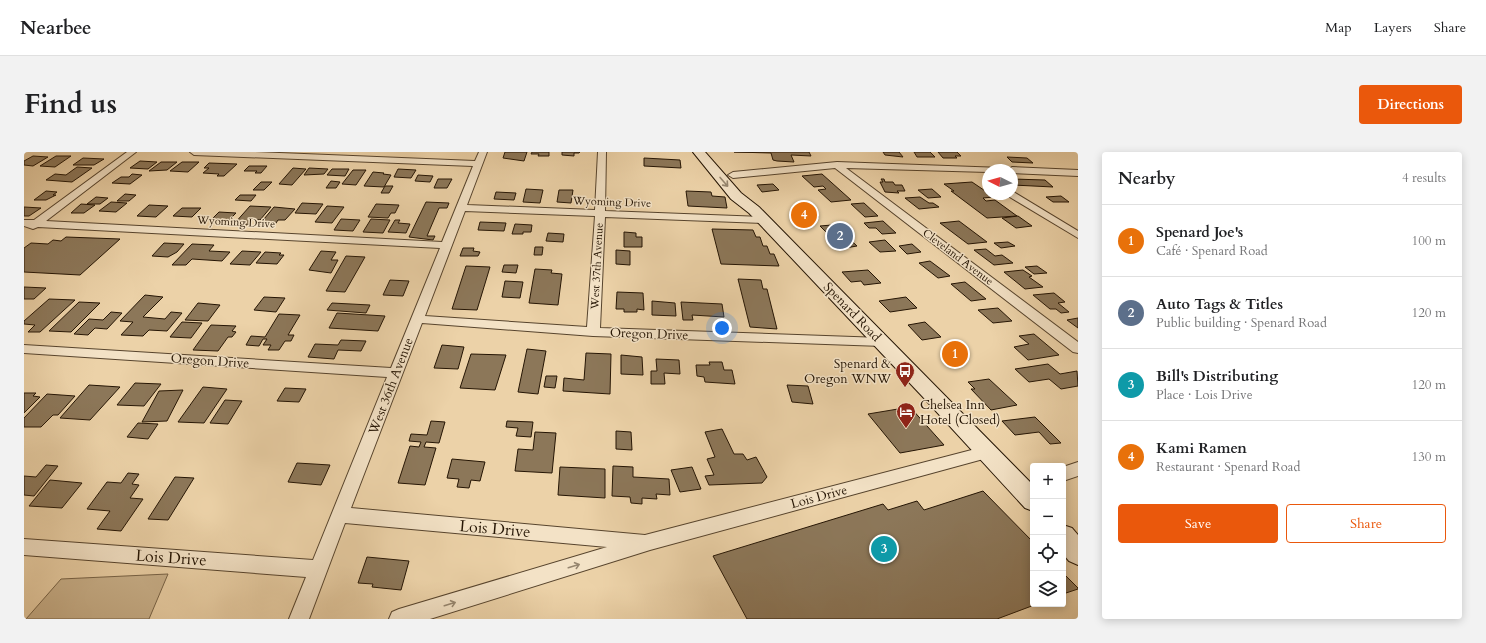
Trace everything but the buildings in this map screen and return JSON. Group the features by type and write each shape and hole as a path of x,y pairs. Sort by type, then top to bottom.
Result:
{"main road":[{"name":"Spenard Road","path":"699,152 736,196 758,215 987,452 1026,485 1032,499"},
{"name":"Spenard Road","path":"712,152 733,175 747,194 758,215"},
{"path":"1066,539 1078,553"}],"street":[{"path":"24,233 132,152"},
{"path":"194,152 480,158"},
{"name":"West 37th Avenue","path":"593,332 602,152"},
{"name":"West 36th Avenue","path":"299,619 480,158"},
{"path":"733,175 837,165 982,169"},
{"name":"Cleveland Avenue","path":"837,165 1078,349"},
{"path":"969,169 982,177"},
{"path":"1018,170 1078,173"},
{"path":"1018,198 1078,235"},
{"name":"Wyoming Drive","path":"461,208 600,214 758,215"},
{"name":"Wyoming Drive","path":"24,223 446,245"},
{"name":"Oregon Drive","path":"417,319 593,332 882,342"},
{"name":"Oregon Drive","path":"24,349 396,373"},
{"name":"Lois Drive","path":"399,619 650,542 987,452"},
{"path":"1066,473 1078,470"},
{"name":"Lois Drive","path":"340,515 650,542"},
{"name":"Lois Drive","path":"24,547 319,569"}],"shaded area":[{"path":"168,574 149,619 26,619 61,579"}],"place":[{"name":"Kami Ramen","path":"804,215"},
{"name":"Auto Tags & Titles","path":"840,236"},
{"name":"Spenard Joe's","path":"955,354"},
{"name":"Spenard & Oregon WNW","path":"905,388"},
{"name":"Chelsea Inn Hotel (Closed)","path":"906,429"},
{"name":"Bill's Distributing","path":"884,549"}]}
